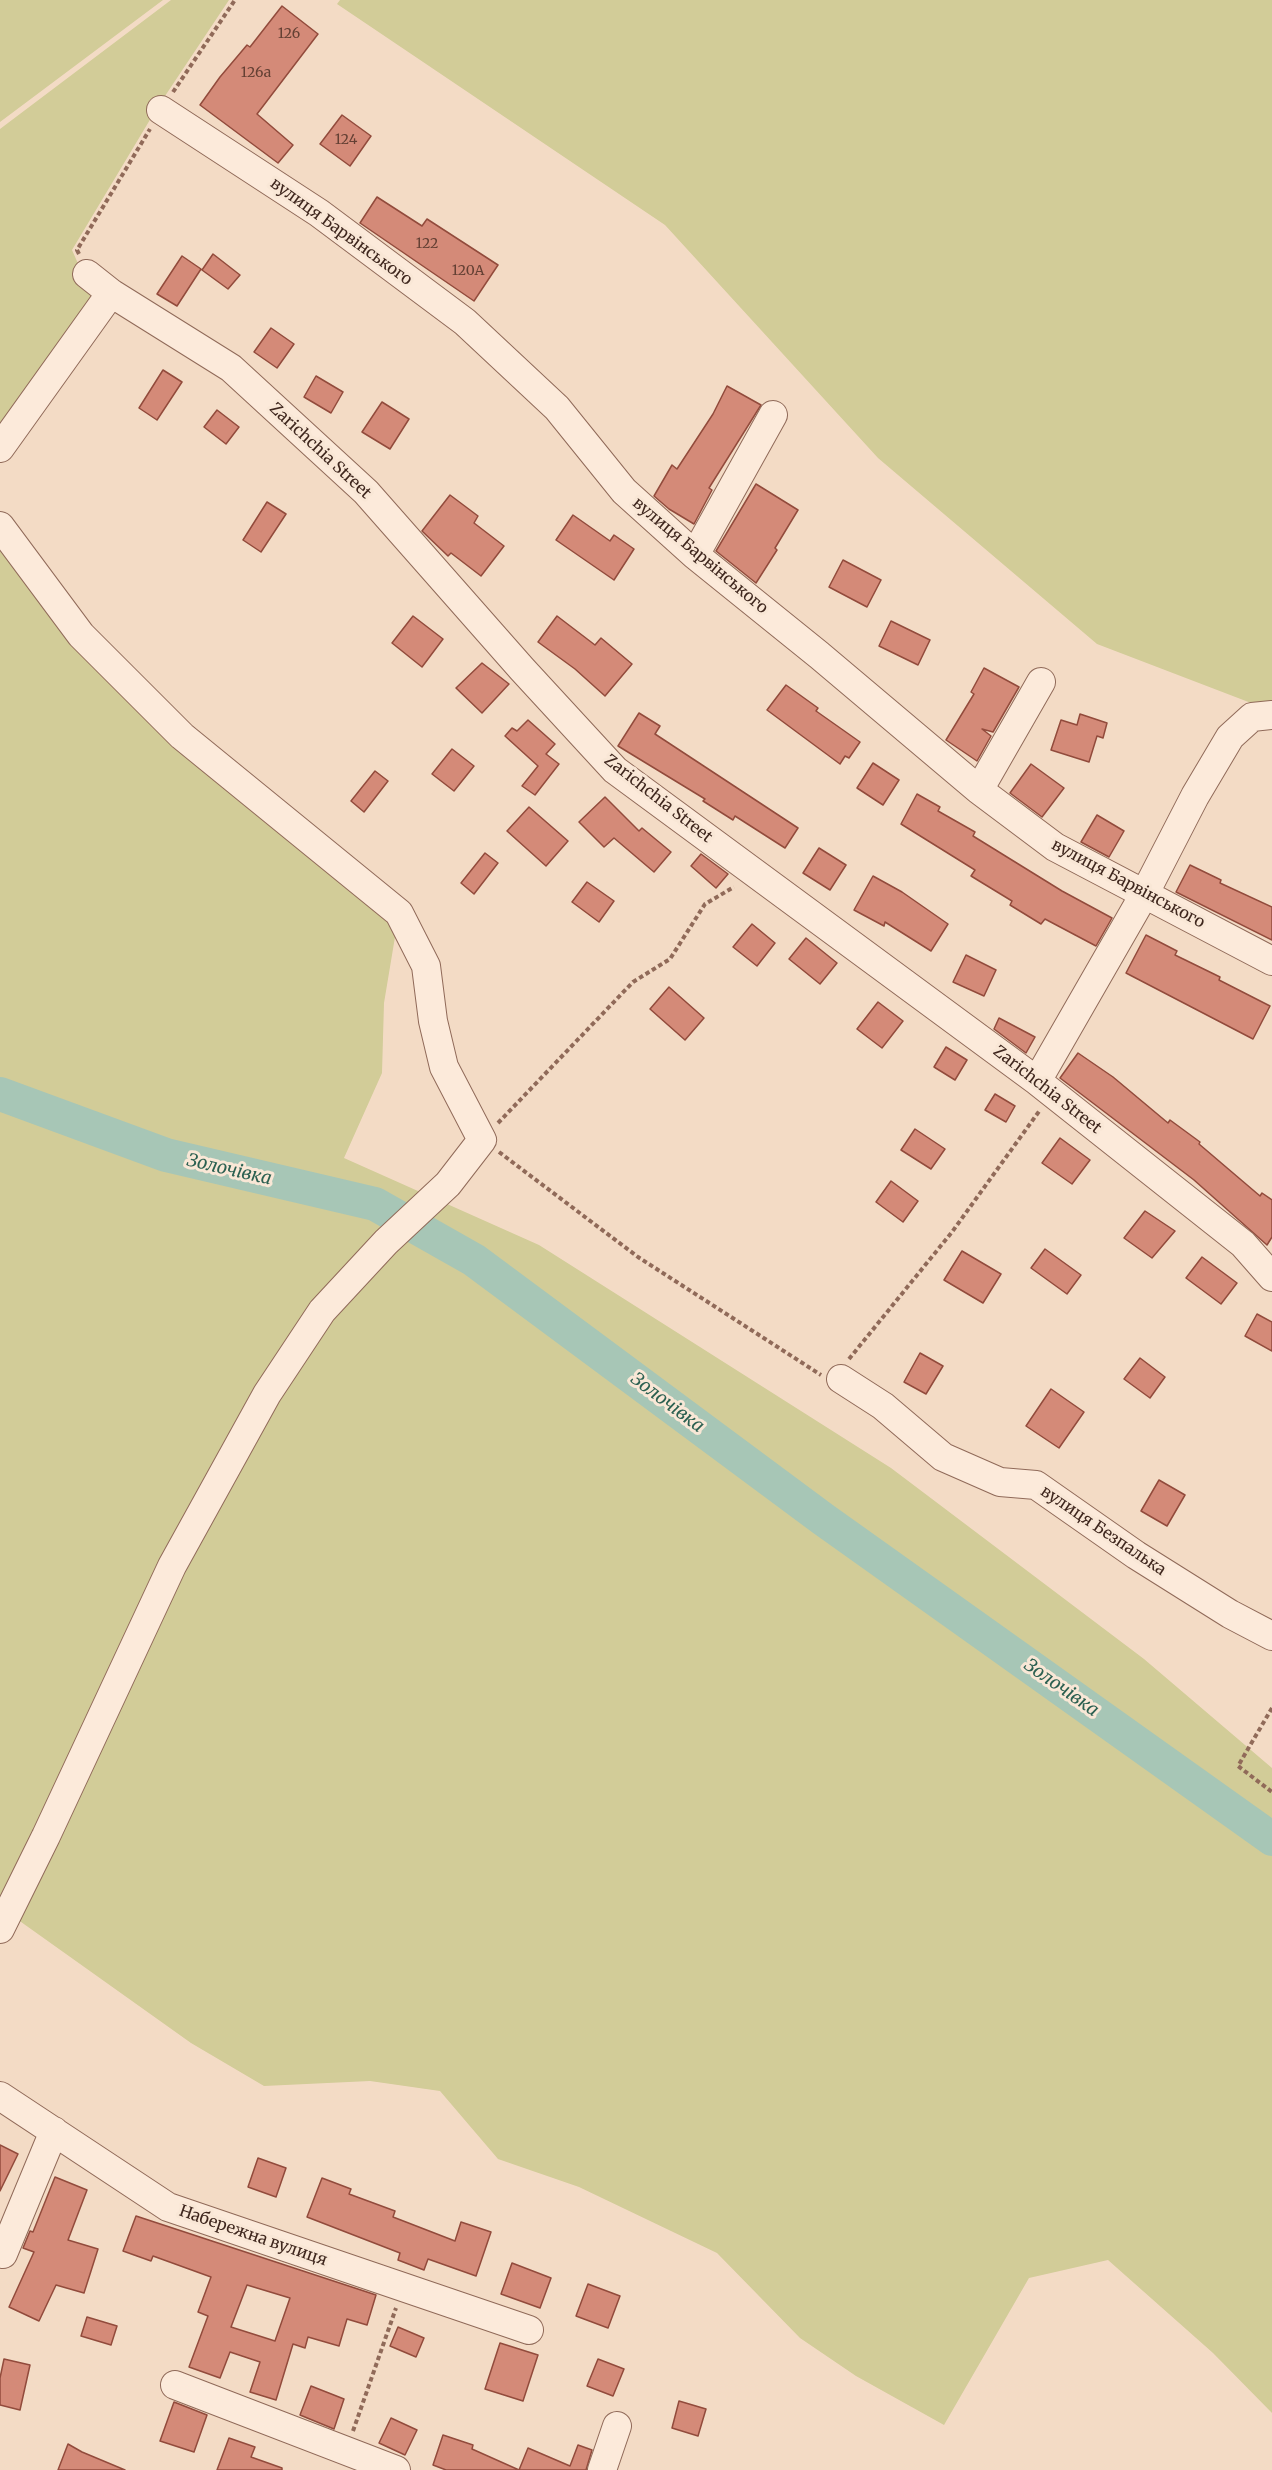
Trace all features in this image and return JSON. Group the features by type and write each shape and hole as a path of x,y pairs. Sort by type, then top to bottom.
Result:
{"street":[{"name":"вулиця Барвінського","path":"161,110 319,213 465,322 557,408 624,491 695,555 819,655 979,790 1055,847 1272,961"},
{"name":"Zarichchia Street","path":"87,274 111,293 231,368 366,492 522,669 615,770 1167,1182 1243,1244 1272,1277"},
{"path":"0,448 111,293"},
{"path":"695,555 773,415"},
{"path":"0,526 81,635 182,736 399,913 426,966 433,1021 444,1067 482,1140 448,1184 386,1242 322,1311 267,1394 172,1566 0,1929"},
{"path":"979,790 1041,682"},
{"path":"1044,1088 1195,795 1230,736 1252,717 1272,715"},
{"name":"вулиця Безпалька","path":"841,1380 883,1406 943,1457 1000,1482 1036,1485 1164,1573 1230,1614 1272,1636"},
{"name":"Набережна вулиця","path":"0,2096 168,2207 529,2330"},
{"path":"3,2254 54,2131"},
{"path":"175,2385 396,2470"},
{"path":"602,2470 617,2426"}],"path":[{"path":"87,274 77,250 161,110 235,0"},
{"path":"753,871 734,887 705,904 670,959 633,982 482,1140 638,1257 819,1374 841,1380 848,1360 952,1232 1044,1088"},
{"path":"1272,1708 1238,1766 1272,1792"},
{"path":"346,2451 403,2287"}],"shaded area":[{"path":"0,0 163,0 0,122"},
{"path":"171,0 229,0 157,108 72,250 84,277 105,294 0,440 0,129"},
{"path":"340,0 1272,0 1272,711 1097,644 878,458 665,225 337,4"},
{"path":"0,526 81,635 399,913 384,1003 382,1073 344,1158 539,1245 891,1468 1144,1659 1272,1768 1272,2413 1213,2353 1108,2260 1029,2278 944,2425 856,2376 800,2338 717,2253 579,2187 498,2159 440,2091 370,2081 264,2086 191,2043 0,1907"}],"building":[{"path":"282,6 318,34 257,114 293,145 278,163 200,105 220,77 247,45 250,47"},
{"path":"342,115 371,136 350,166 320,144"},
{"path":"377,197 422,226 427,219 498,265 474,301 360,223"},
{"path":"213,254 240,275 228,289 202,270"},
{"path":"182,256 201,269 177,306 157,294"},
{"path":"271,328 294,344 277,368 254,352"},
{"path":"163,370 182,382 157,420 139,408"},
{"path":"316,376 343,392 331,413 304,397"},
{"path":"727,386 761,405 709,488 712,490 694,524 669,509 654,496 672,465 677,469 713,414"},
{"path":"382,402 409,419 390,449 362,432"},
{"path":"217,410 239,427 226,444 204,427"},
{"path":"756,484 798,510 756,583 716,551"},
{"path":"450,495 478,516 474,523 504,546 481,576 451,553 448,556 422,531"},
{"path":"267,502 286,514 261,552 243,540"},
{"path":"573,515 610,541 614,535 634,549 614,580 556,540"},
{"path":"843,560 881,580 867,607 829,587"},
{"path":"413,616 443,639 422,667 392,643"},
{"path":"557,616 595,645 601,638 632,664 605,696 575,669 538,642"},
{"path":"891,621 930,640 918,665 879,646"},
{"path":"482,663 509,684 482,713 456,688"},
{"path":"984,668 1019,687 993,732 982,729 991,736 977,761 946,740 974,694 971,692"},
{"path":"786,685 818,708 816,711 860,742 849,758 845,756 840,764 767,710"},
{"path":"639,713 660,726 655,734 798,828 785,848 735,816 733,820 703,801 705,799 618,746"},
{"path":"1080,714 1107,723 1103,738 1097,736 1089,762 1051,750 1061,720 1077,725"},
{"path":"528,720 555,744 546,754 559,764 535,795 522,786 538,766 505,736 512,728 517,731"},
{"path":"452,749 474,766 454,791 432,774"},
{"path":"873,763 899,780 883,805 857,788"},
{"path":"1031,764 1064,788 1042,817 1010,793"},
{"path":"375,771 388,781 364,812 351,801"},
{"path":"917,794 940,807 938,811 975,832 973,836 1062,891 1112,918 1096,946 1045,919 1041,924 1010,905 1012,901 971,876 975,870 901,824"},
{"path":"605,797 639,831 642,828 671,852 654,872 614,838 604,847 579,822"},
{"path":"529,807 568,841 546,866 507,831"},
{"path":"1097,815 1124,831 1109,857 1081,842"},
{"path":"819,848 846,865 830,890 803,873"},
{"path":"485,853 498,863 474,894 461,883"},
{"path":"701,854 728,874 716,888 691,866"},
{"path":"1190,865 1221,880 1220,883 1272,907 1272,940 1176,892"},
{"path":"873,876 902,892 948,924 931,951 885,922 884,926 854,910"},
{"path":"587,882 614,901 599,922 572,902"},
{"path":"752,924 775,943 757,966 733,947"},
{"path":"1146,935 1177,951 1175,955 1220,977 1219,980 1270,1006 1253,1039 1126,973"},
{"path":"806,938 837,963 820,984 789,959"},
{"path":"966,955 996,970 984,996 953,982"},
{"path":"669,987 704,1018 685,1040 650,1009"},
{"path":"878,1002 903,1021 882,1048 857,1029"},
{"path":"999,1018 1035,1037 1026,1053 994,1029"},
{"path":"946,1047 967,1060 955,1080 934,1067"},
{"path":"1078,1053 1113,1077 1168,1123 1170,1120 1200,1142 1199,1144 1260,1196 1262,1193 1272,1200 1272,1237 1267,1245 1194,1180 1060,1078"},
{"path":"995,1094 1015,1106 1006,1122 985,1110"},
{"path":"915,1129 945,1149 931,1169 901,1150"},
{"path":"1060,1138 1090,1160 1072,1184 1042,1163"},
{"path":"891,1181 918,1201 903,1222 876,1202"},
{"path":"1145,1211 1175,1231 1152,1258 1124,1238"},
{"path":"1045,1249 1081,1275 1067,1294 1031,1268"},
{"path":"962,1251 1001,1274 983,1303 944,1280"},
{"path":"1202,1257 1237,1283 1221,1304 1186,1278"},
{"path":"1257,1314 1272,1322 1272,1351 1245,1336"},
{"path":"920,1353 943,1366 926,1394 904,1382"},
{"path":"1140,1358 1165,1377 1150,1398 1124,1379"},
{"path":"1051,1389 1084,1412 1059,1448 1026,1426"},
{"path":"1159,1480 1185,1495 1167,1526 1141,1511"},
{"path":"0,2145 18,2154 0,2191"},
{"path":"258,2158 286,2168 276,2197 248,2187"},
{"path":"55,2177 87,2190 68,2240 98,2249 84,2293 56,2285 39,2321 9,2307 34,2252 23,2248 30,2231 33,2232"},
{"path":"322,2178 351,2189 349,2194 395,2211 393,2217 455,2241 461,2222 491,2232 476,2276 428,2259 424,2270 398,2260 400,2253 307,2217"},
{"path":"136,2216 376,2295 367,2325 347,2319 339,2346 308,2337 305,2348 293,2344 276,2400 250,2392 260,2362 230,2352 220,2378 189,2367 208,2316 198,2312 211,2277 153,2256 151,2261 123,2251","holes":["247,2285 290,2298 275,2341 231,2327"]},
{"path":"512,2263 551,2278 540,2308 501,2294"},
{"path":"588,2284 620,2296 608,2328 576,2316"},
{"path":"87,2317 117,2326 111,2345 81,2336"},
{"path":"398,2327 424,2338 416,2357 390,2346"},
{"path":"500,2343 538,2355 523,2401 485,2389"},
{"path":"4,2359 30,2365 20,2410 0,2405 0,2378"},
{"path":"598,2359 624,2369 613,2396 587,2386"},
{"path":"311,2386 344,2399 334,2429 300,2415"},
{"path":"679,2401 706,2409 698,2436 672,2428"},
{"path":"174,2402 207,2415 194,2452 160,2441"},
{"path":"391,2418 417,2430 405,2455 379,2443"},
{"path":"443,2435 473,2445 472,2449 519,2470 446,2470 433,2465"},
{"path":"229,2438 255,2447 251,2457 282,2468 282,2470 217,2470"},
{"path":"68,2444 82,2452 125,2470 58,2470"},
{"path":"578,2445 592,2450 586,2470 519,2470 528,2448 570,2466"}],"waterway":[{"name":"Золочівка","path":"0,1094 166,1155 375,1204 474,1260 823,1519 1272,1839"}]}
